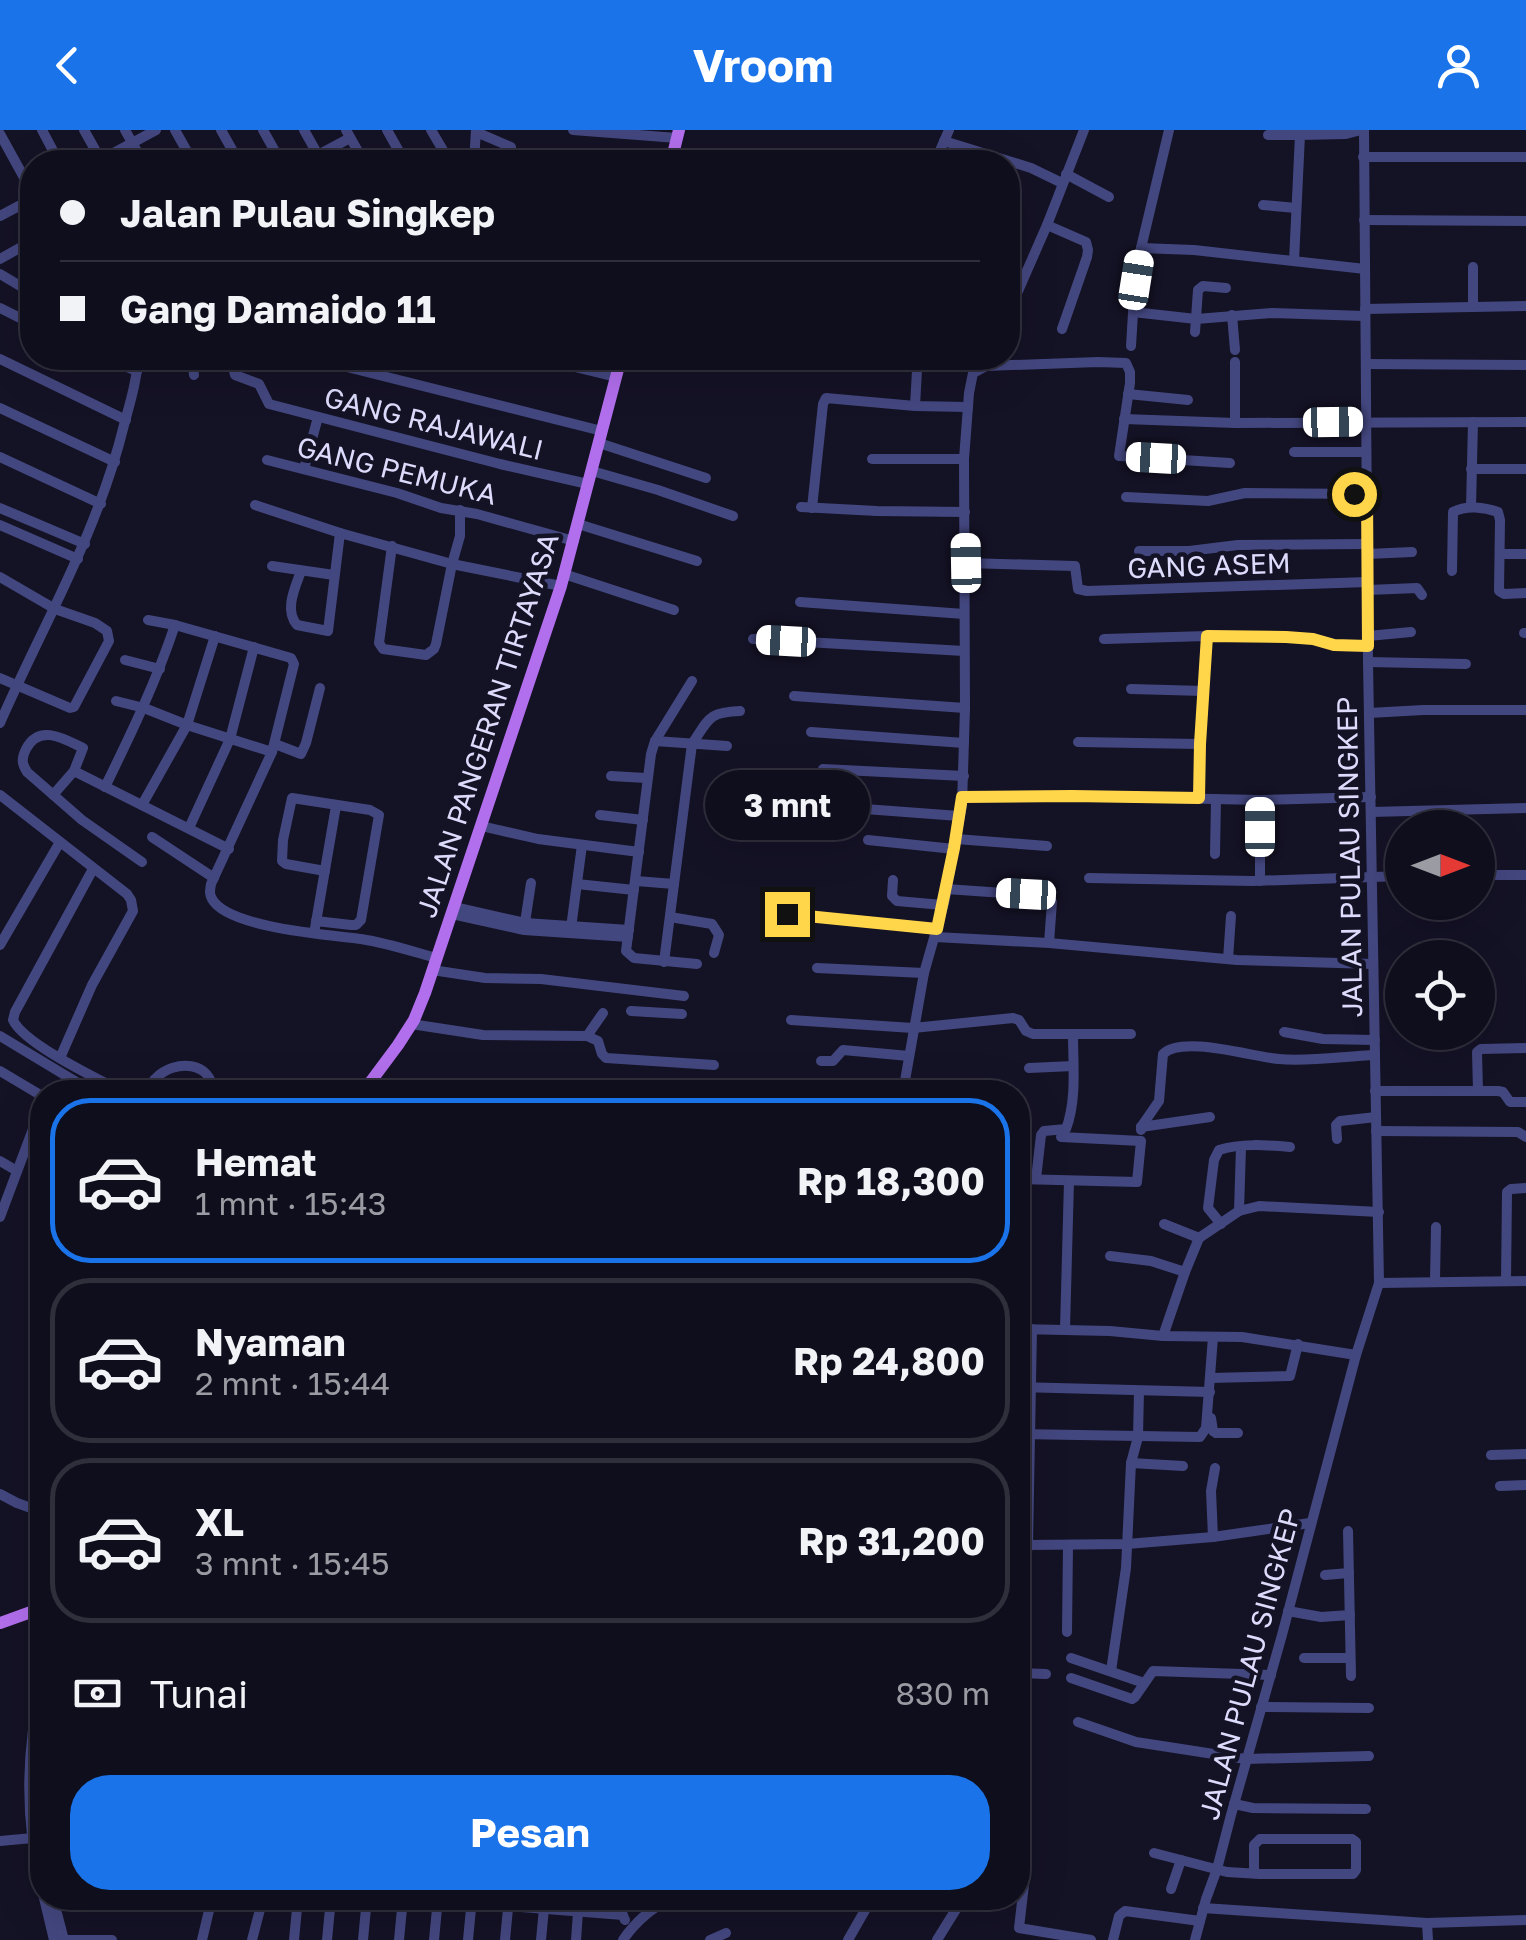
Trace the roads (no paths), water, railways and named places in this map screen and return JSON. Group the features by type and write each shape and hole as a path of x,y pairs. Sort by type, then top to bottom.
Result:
{"main road":[{"name":"JALAN PANGERAN TIRTAYASA","path":"371,1080 411,1024 453,910 563,580 618,370"},
{"path":"0,1623 30,1612"}],"street":[{"path":"125,130 136,150"},
{"path":"119,150 156,130"},
{"path":"573,130 678,134"},
{"path":"1020,287 1082,133 1069,130"},
{"path":"1131,346 1141,248 1170,130"},
{"path":"1268,135 1346,134 1362,130"},
{"name":"JALAN PULAU SINGKEP","path":"1195,1940 1218,1869 1356,1354 1379,1283 1362,130"},
{"path":"476,131 511,146"},
{"path":"0,134 20,172"},
{"path":"947,135 969,150"},
{"path":"1294,261 1300,136"},
{"path":"1363,157 1526,157"},
{"path":"1020,166 1064,178 1109,198"},
{"path":"1264,205 1296,208"},
{"path":"1364,220 1526,221"},
{"path":"1047,225 1086,242 1088,250 1062,330"},
{"path":"1141,248 1365,269"},
{"path":"1473,268 1474,307"},
{"path":"1196,332 1198,290 1204,286 1226,288"},
{"path":"1133,312 1196,318 1526,306"},
{"path":"1232,315 1235,424"},
{"path":"1020,365 1122,362 1130,372 1119,456 1230,463"},
{"path":"1366,362 1526,364"},
{"path":"23,370 126,420"},
{"path":"193,370 194,375"},
{"name":"GANG RAJAWALI","path":"234,370 235,375 260,384 269,404 658,490 733,516"},
{"path":"355,370 600,437 706,478"},
{"path":"587,370 616,377"},
{"path":"915,406 917,370"},
{"path":"904,1080 962,797 964,459 973,373 979,370"},
{"path":"0,722 101,504 137,371"},
{"path":"1128,394 1188,400"},
{"path":"965,512 806,508 826,398 968,407"},
{"path":"0,408 115,462"},
{"path":"304,469 318,417"},
{"path":"1124,419 1235,424 1526,422"},
{"path":"1472,508 1473,422"},
{"path":"1294,452 1366,452"},
{"path":"0,457 101,504"},
{"path":"872,459 964,459"},
{"name":"GANG PEMUKA","path":"267,460 574,541"},
{"path":"1471,469 1526,469"},
{"path":"1126,497 1208,501 1245,493 1367,494"},
{"path":"255,506 452,564 563,580 674,610"},
{"path":"0,508 85,544"},
{"path":"1452,571 1452,517 1456,509 1498,512 1498,583 1502,592 1526,593"},
{"path":"392,546 378,642 382,649 426,656 434,649 460,536 460,510"},
{"path":"578,524 696,561"},
{"path":"0,525 78,559"},
{"path":"300,570 291,618 297,626 328,631 340,534"},
{"name":"GANG ASEM","path":"1139,551 1188,551 1245,544 1412,552"},
{"path":"1500,554 1526,554"},
{"name":"GANG ASEM","path":"966,563 1075,566 1078,589 1086,591 1368,586"},
{"path":"272,566 334,575"},
{"path":"0,577 55,608 95,623 107,631 109,641 77,705 70,708 0,678"},
{"path":"1368,586 1417,588 1422,595"},
{"path":"800,602 964,614"},
{"path":"148,620 291,658 294,664 274,748 214,878 212,899 231,914 262,925 356,925 361,920 380,820 376,812 292,798 282,862 324,870"},
{"path":"105,787 144,708 175,625"},
{"path":"1104,639 1286,637 1334,645 1411,632"},
{"path":"142,805 187,726 215,636"},
{"path":"1199,798 1207,636"},
{"path":"754,639 964,651"},
{"path":"190,828 230,739 254,648"},
{"path":"125,660 160,669"},
{"path":"1368,662 1466,664"},
{"path":"692,681 656,740 646,778 626,950 634,958 696,964"},
{"path":"116,701 230,739 302,754 320,688"},
{"path":"1131,689 1204,691"},
{"path":"794,696 965,708"},
{"path":"1369,713 1526,710"},
{"path":"664,962 692,744 712,715 740,712"},
{"path":"811,732 964,742"},
{"path":"54,795 74,771 83,748 41,734 23,756 23,768 82,820 142,862"},
{"path":"656,740 727,746"},
{"path":"1078,742 1200,744"},
{"path":"823,769 964,776"},
{"path":"74,771 229,849"},
{"path":"611,776 646,778"},
{"path":"0,795 131,900 133,911 92,985 60,1058"},
{"path":"962,797 1371,797"},
{"path":"1215,854 1216,799"},
{"path":"1260,800 1260,881"},
{"path":"315,927 336,806"},
{"path":"838,806 959,816"},
{"path":"1371,812 1526,808"},
{"path":"600,815 642,820"},
{"path":"481,826 538,840 638,852"},
{"path":"152,838 214,878"},
{"path":"868,840 1047,846"},
{"path":"0,945 60,842"},
{"path":"571,929 582,845"},
{"path":"93,869 14,1012 14,1020 16,1028 101,1080"},
{"path":"1495,875 1526,875"},
{"path":"1089,878 1260,881 1385,876"},
{"path":"893,880 892,896 897,901 943,905"},
{"path":"524,926 531,883"},
{"path":"577,884 674,884"},
{"path":"946,889 1049,896 1049,943"},
{"path":"453,910 524,926 628,933"},
{"path":"787,914 936,933 1228,959 1374,964"},
{"path":"1228,959 1231,916"},
{"path":"670,918 712,924 719,935 714,952"},
{"path":"315,927 392,944 434,964 485,978 541,979 684,996"},
{"path":"817,968 924,973"},
{"path":"650,1012 651,994"},
{"path":"631,1011 682,1014"},
{"path":"587,1036 604,1013"},
{"path":"791,1020 913,1028 1013,1018 1029,1033 1130,1034"},
{"path":"411,1024 483,1036 587,1036 598,1041 606,1058 714,1066"},
{"path":"1284,1032 1323,1040 1375,1040"},
{"path":"1036,1179 1041,1136 1066,1128 1069,1122 1073,1034"},
{"path":"0,1036 72,1080"},
{"path":"1030,1179 1135,1184 1141,1127 1157,1107 1163,1054 1171,1048 1223,1049 1280,1060 1375,1055"},
{"path":"1478,1091 1477,1052 1481,1048 1526,1048"},
{"path":"821,1061 833,1061 844,1050 909,1056"},
{"path":"153,1080 180,1065 196,1066 212,1080"},
{"path":"1029,1068 1073,1066"},
{"path":"0,1070 30,1089"},
{"path":"1376,1091 1502,1092 1510,1102 1526,1102"},
{"path":"1141,1127 1210,1117"},
{"path":"1337,1139 1336,1125 1340,1120 1376,1117"},
{"path":"1376,1130 1518,1132 1526,1137"},
{"path":"0,1217 30,1137"},
{"path":"1061,1138 1141,1141"},
{"path":"1221,1224 1208,1208 1214,1160 1222,1148 1290,1146"},
{"path":"1238,1210 1241,1147"},
{"path":"0,1161 17,1171"},
{"path":"1065,1329 1068,1181"},
{"path":"1506,1281 1507,1192 1526,1188"},
{"path":"1163,1336 1199,1238 1238,1210 1259,1206 1379,1212"},
{"path":"1164,1224 1199,1238"},
{"path":"1436,1228 1436,1281"},
{"path":"1110,1256 1152,1260 1184,1272"},
{"path":"1379,1283 1526,1281"},
{"path":"1030,1400 1032,1329 1242,1337 1356,1354"},
{"path":"1030,1434 1200,1437 1206,1428 1213,1337"},
{"path":"1210,1378 1290,1376 1298,1344"},
{"path":"1032,1388 1209,1397"},
{"path":"1110,1671 1126,1568 1139,1391"},
{"path":"1209,1397 1214,1431 1238,1433"},
{"path":"1491,1454 1526,1454"},
{"path":"1131,1462 1182,1466"},
{"path":"1213,1537 1211,1491 1216,1468"},
{"path":"1500,1486 1526,1485"},
{"path":"0,1494 30,1508"},
{"path":"1030,1546 1213,1537 1310,1523"},
{"path":"1348,1531 1350,1676"},
{"path":"1067,1632 1068,1545"},
{"path":"1325,1574 1349,1574"},
{"path":"1288,1611 1321,1617 1350,1615"},
{"path":"1071,1658 1144,1684"},
{"path":"1304,1658 1350,1658"},
{"path":"1071,1678 1130,1699 1136,1697 1155,1671 1270,1675"},
{"path":"1030,1673 1046,1674"},
{"path":"1261,1708 1368,1708"},
{"path":"1078,1722 1136,1742 1246,1759 1369,1756"},
{"path":"1234,1804 1253,1808 1366,1809"},
{"path":"0,1842 30,1838"},
{"path":"1154,1853 1227,1872 1254,1874 1352,1874 1356,1870 1356,1842 1260,1839 1254,1845 1254,1874"},
{"path":"1172,1889 1180,1860"},
{"path":"1203,1908 1428,1923 1526,1920"},
{"path":"47,1910 54,1940"},
{"path":"56,1910 64,1940 112,1940"},
{"path":"202,1940 209,1910"},
{"path":"252,1940 260,1910"},
{"path":"294,1940 297,1910"},
{"path":"328,1940 331,1910"},
{"path":"363,1940 366,1910"},
{"path":"399,1940 403,1910"},
{"path":"434,1940 437,1910"},
{"path":"468,1940 471,1910"},
{"path":"505,1940 507,1910"},
{"path":"541,1940 543,1910"},
{"path":"570,1910 623,1915"},
{"path":"620,1910 626,1935"},
{"path":"626,1935 653,1910"},
{"path":"848,1940 865,1910"},
{"path":"937,1940 956,1910"},
{"path":"576,1940 578,1912"},
{"path":"1114,1940 1122,1912 1200,1921"},
{"path":"1428,1923 1428,1940"},
{"path":"1022,1932 1091,1940"},
{"path":"710,1940 726,1933"}]}
